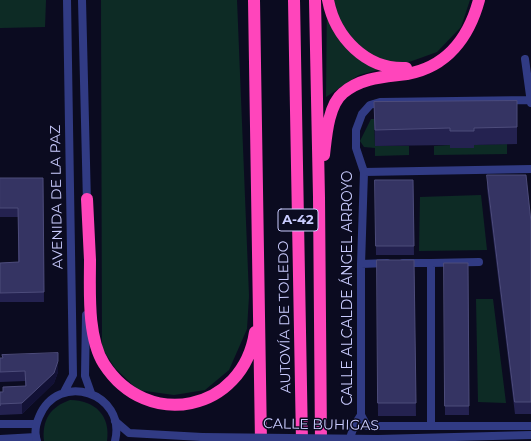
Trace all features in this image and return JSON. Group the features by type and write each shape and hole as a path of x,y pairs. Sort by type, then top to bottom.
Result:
{"highway":[{"path":"254,0 261,441"},
{"name":"AUTOVÍA DE TOLEDO","path":"294,0 302,441"},
{"name":"A-42","path":"315,0 319,197 321,441"},
{"path":"328,0 337,24 346,40 361,55 379,65 399,68 427,68"},
{"path":"468,32 471,0"},
{"path":"319,197 329,117 342,93 369,79 408,74 427,68 444,59 457,47 468,32 479,0"},
{"path":"87,199 91,317 98,350 104,364 124,386 146,400 168,405 194,404 221,392 236,378 249,355 254,338 259,303"}],"street":[{"name":"AVENIDA DE LA PAZ","path":"64,392 72,375 67,0"},
{"name":"AVENIDA DE LA PAZ","path":"82,0 87,199 85,376 91,393"},
{"path":"525,59 531,102"},
{"name":"CALLE ALCALDE ÁNGEL ARROYO","path":"349,441 354,426 361,415 361,264 364,172 356,148 356,130 362,114 370,105 380,102 531,102"},
{"path":"364,172 531,169"},
{"path":"361,264 480,262"},
{"path":"431,263 431,426"},
{"path":"0,439 36,439 36,424 42,409 55,396 64,392 73,391 91,393 98,397 110,409 115,421 115,441"},
{"path":"361,415 366,426 531,426"},
{"name":"CALLE BUHIGAS","path":"115,421 129,433 202,437 378,439 531,435"},
{"path":"0,424 36,424"}],"green space":[{"path":"0,0 46,0 45,27 0,28"},
{"path":"101,0 237,0 249,296 247,329 229,370 205,390 174,395 138,390 115,368 102,348"},
{"path":"327,0 470,0 461,27 437,52 412,61 359,75 326,97"},
{"path":"371,119 374,119 375,146 409,146 409,155 375,156 375,148 364,147 360,141"},
{"path":"507,144 507,154 434,155 434,146 450,145 450,148 474,148 474,145"},
{"path":"481,195 487,250 419,251 420,197"},
{"path":"476,299 493,299 506,403 478,402"},
{"path":"70,400 87,403 94,406 99,411 104,417 106,424 108,432 107,441 44,441 44,427 49,415 57,406"}],"building":[{"path":"517,101 517,127 474,128 474,131 450,131 450,128 375,130 374,102"},
{"path":"487,175 526,175 531,222 531,402 515,402"},
{"path":"0,178 43,178 44,292 0,293 0,263 19,262 18,208 0,208"},
{"path":"375,180 413,180 414,246 376,246"},
{"path":"377,260 414,260 416,403 378,403"},
{"path":"444,263 468,263 469,406 445,406"},
{"path":"58,353 58,361 54,373 22,403 0,404 0,392 3,392 3,387 26,386 25,371 0,372 0,358 3,358 2,355"}]}
